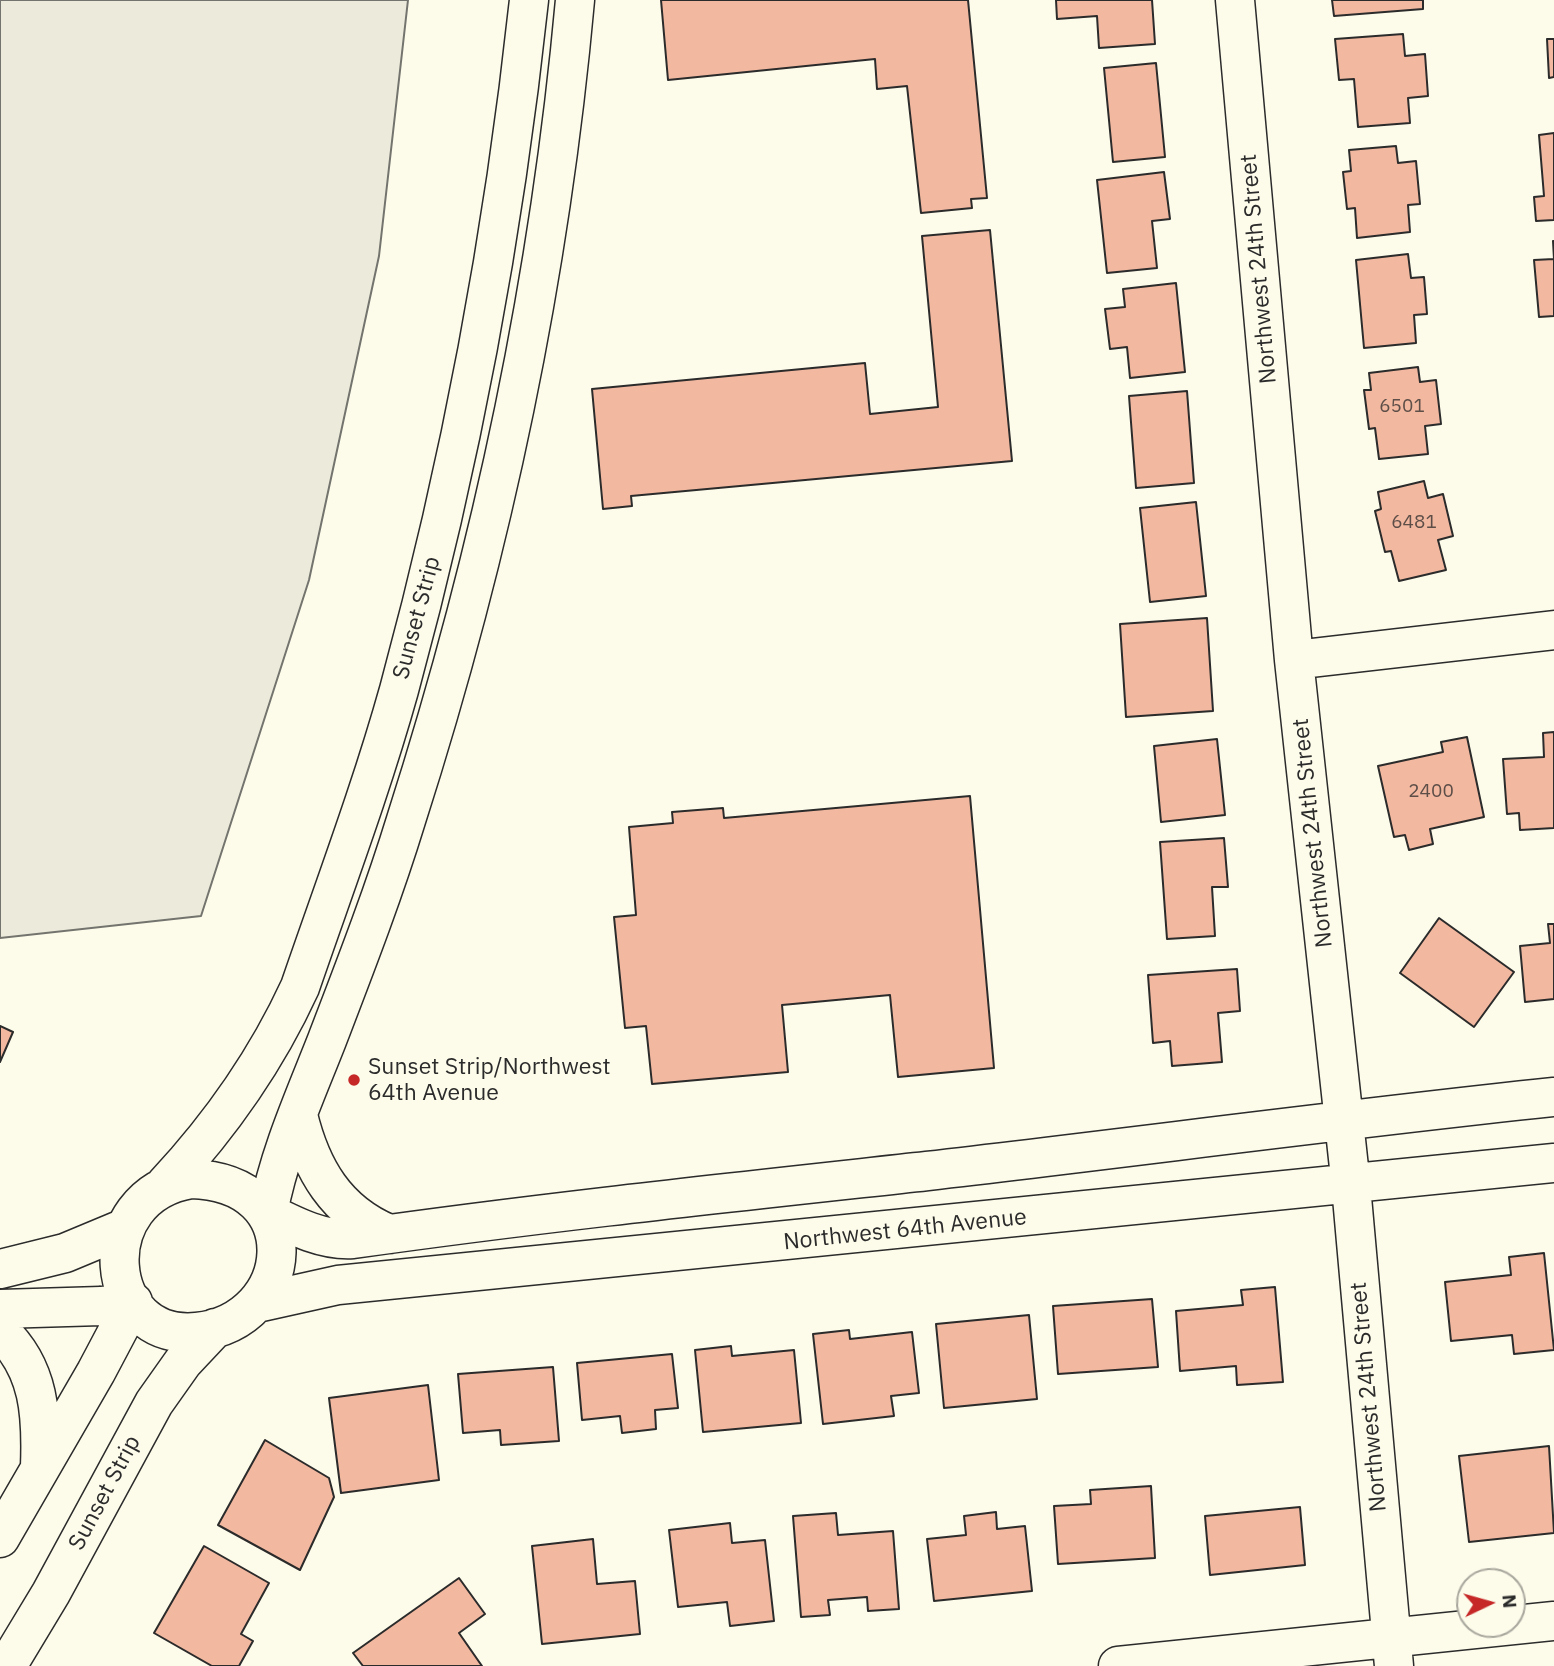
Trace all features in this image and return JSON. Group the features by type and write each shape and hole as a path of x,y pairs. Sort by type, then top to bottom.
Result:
{"street":[{"name":"Sunset Strip","path":"165,1185 228,1112 281,1030 300,987 398,693 453,480 475,377 512,142 529,0"},
{"name":"Sunset Strip","path":"268,1213 298,1115 362,949 408,817 449,679 484,539 534,302 562,129 575,0"},
{"name":"Northwest 24th Street","path":"1235,0 1294,660 1351,1186 1392,1652"},
{"path":"1294,660 1554,630"},
{"path":"268,1213 273,1230 276,1264 257,1303 242,1316 215,1328 197,1332 169,1329 144,1316 133,1302 119,1271 119,1249 125,1228 143,1202 165,1185 191,1179 227,1183 243,1189 268,1213 299,1228 337,1240 558,1210 928,1171 1343,1119 1554,1097"},
{"path":"298,1115 306,1149 333,1195 369,1226 389,1234"},
{"name":"Northwest 64th Avenue","path":"257,1303 351,1284 1351,1186 1554,1163"},
{"path":"0,1269 65,1253 125,1228"},
{"path":"0,1309 101,1306 133,1302"},
{"path":"0,1538 133,1302"},
{"name":"Sunset Strip","path":"7,1666 51,1593 154,1403 183,1362 215,1328"},
{"path":"0,1331 22,1356 35,1385 40,1405 40,1468"},
{"path":"1118,1666 1392,1652 1554,1622"}],"shaded area":[{"path":"0,0 408,0 379,256 309,580 201,916 0,938"}],"building":[{"path":"661,0 968,0 987,198 971,199 972,208 921,213 907,86 877,89 875,59 668,80"},
{"path":"1056,0 1152,0 1155,44 1099,48 1097,16 1057,19"},
{"path":"1332,0 1423,0 1423,9 1334,16"},
{"path":"1403,34 1405,56 1425,54 1428,96 1408,98 1410,123 1358,127 1354,79 1339,80 1335,39"},
{"path":"1547,39 1554,39 1554,77 1549,78"},
{"path":"1156,63 1165,157 1113,162 1104,68"},
{"path":"1554,133 1554,220 1536,221 1534,197 1544,196 1539,135"},
{"path":"1396,146 1398,163 1416,161 1420,204 1408,205 1410,232 1357,238 1355,208 1347,209 1343,172 1351,171 1349,150"},
{"path":"1164,172 1170,219 1152,221 1157,268 1107,273 1097,180"},
{"path":"990,230 1012,461 631,496 632,506 603,509 592,389 865,363 870,414 938,407 922,236"},
{"path":"1408,254 1411,278 1424,277 1427,314 1414,315 1416,343 1364,348 1356,260"},
{"path":"1554,259 1554,316 1539,317 1534,260"},
{"path":"1176,283 1185,372 1130,378 1127,347 1110,349 1105,309 1125,307 1123,289"},
{"path":"1418,367 1420,382 1436,380 1441,424 1425,426 1428,454 1379,459 1375,428 1369,429 1364,390 1371,390 1369,373"},
{"path":"1187,391 1194,483 1136,488 1129,396"},
{"path":"1424,481 1428,498 1443,494 1453,536 1438,540 1446,570 1399,581 1391,551 1385,552 1375,511 1381,509 1378,492"},
{"path":"1196,502 1206,596 1150,602 1140,508"},
{"path":"1207,618 1213,711 1126,717 1120,624"},
{"path":"1554,732 1554,828 1520,830 1519,813 1507,814 1503,759 1544,757 1543,733"},
{"path":"1467,737 1484,817 1430,829 1433,844 1409,850 1405,835 1394,837 1378,766 1443,752 1441,742"},
{"path":"1217,739 1225,815 1161,822 1154,746"},
{"path":"970,796 994,1068 898,1077 890,995 782,1005 788,1072 652,1084 646,1026 625,1028 614,917 636,915 629,827 673,823 672,812 723,808 724,818"},
{"path":"1224,838 1228,887 1212,887 1215,936 1167,939 1160,842"},
{"path":"1439,918 1514,972 1474,1027 1400,973"},
{"path":"1548,924 1554,924 1554,999 1525,1002 1520,946 1550,943"},
{"path":"1237,969 1240,1011 1218,1013 1222,1062 1172,1066 1170,1041 1153,1043 1148,975"},
{"path":"0,1026 13,1032 0,1062"},
{"path":"1544,1253 1554,1350 1514,1354 1512,1335 1451,1341 1445,1282 1511,1275 1509,1257"},
{"path":"1275,1287 1283,1382 1237,1385 1236,1366 1180,1371 1176,1311 1243,1305 1241,1290"},
{"path":"1152,1299 1158,1367 1058,1374 1053,1306"},
{"path":"1029,1315 1037,1399 944,1408 936,1324"},
{"path":"849,1330 850,1339 912,1332 919,1393 891,1396 894,1416 823,1424 813,1334"},
{"path":"731,1346 732,1356 794,1350 801,1423 703,1432 695,1350"},
{"path":"672,1354 678,1408 655,1410 656,1429 622,1433 620,1416 582,1420 577,1363"},
{"path":"553,1367 559,1441 501,1445 500,1430 463,1433 458,1374"},
{"path":"428,1385 439,1480 341,1493 329,1398"},
{"path":"265,1440 329,1478 334,1497 300,1570 218,1525"},
{"path":"1549,1446 1554,1533 1469,1542 1459,1456"},
{"path":"1151,1486 1155,1558 1058,1564 1054,1506 1091,1504 1090,1490"},
{"path":"1300,1507 1305,1565 1210,1575 1205,1516"},
{"path":"996,1512 997,1529 1025,1526 1032,1591 934,1601 927,1539 966,1535 964,1516"},
{"path":"836,1513 838,1535 893,1531 899,1609 868,1611 867,1597 828,1600 830,1615 801,1617 793,1516"},
{"path":"730,1523 732,1543 765,1540 774,1621 730,1626 727,1602 678,1607 669,1530"},
{"path":"593,1539 597,1584 635,1581 640,1634 542,1644 532,1546"},
{"path":"204,1546 269,1583 241,1634 253,1641 239,1666 212,1666 154,1633"},
{"path":"459,1578 485,1614 459,1633 482,1666 363,1666 353,1653"}],"place":[{"name":"Sunset Strip/Northwest 64th Avenue","path":"354,1080"}]}
